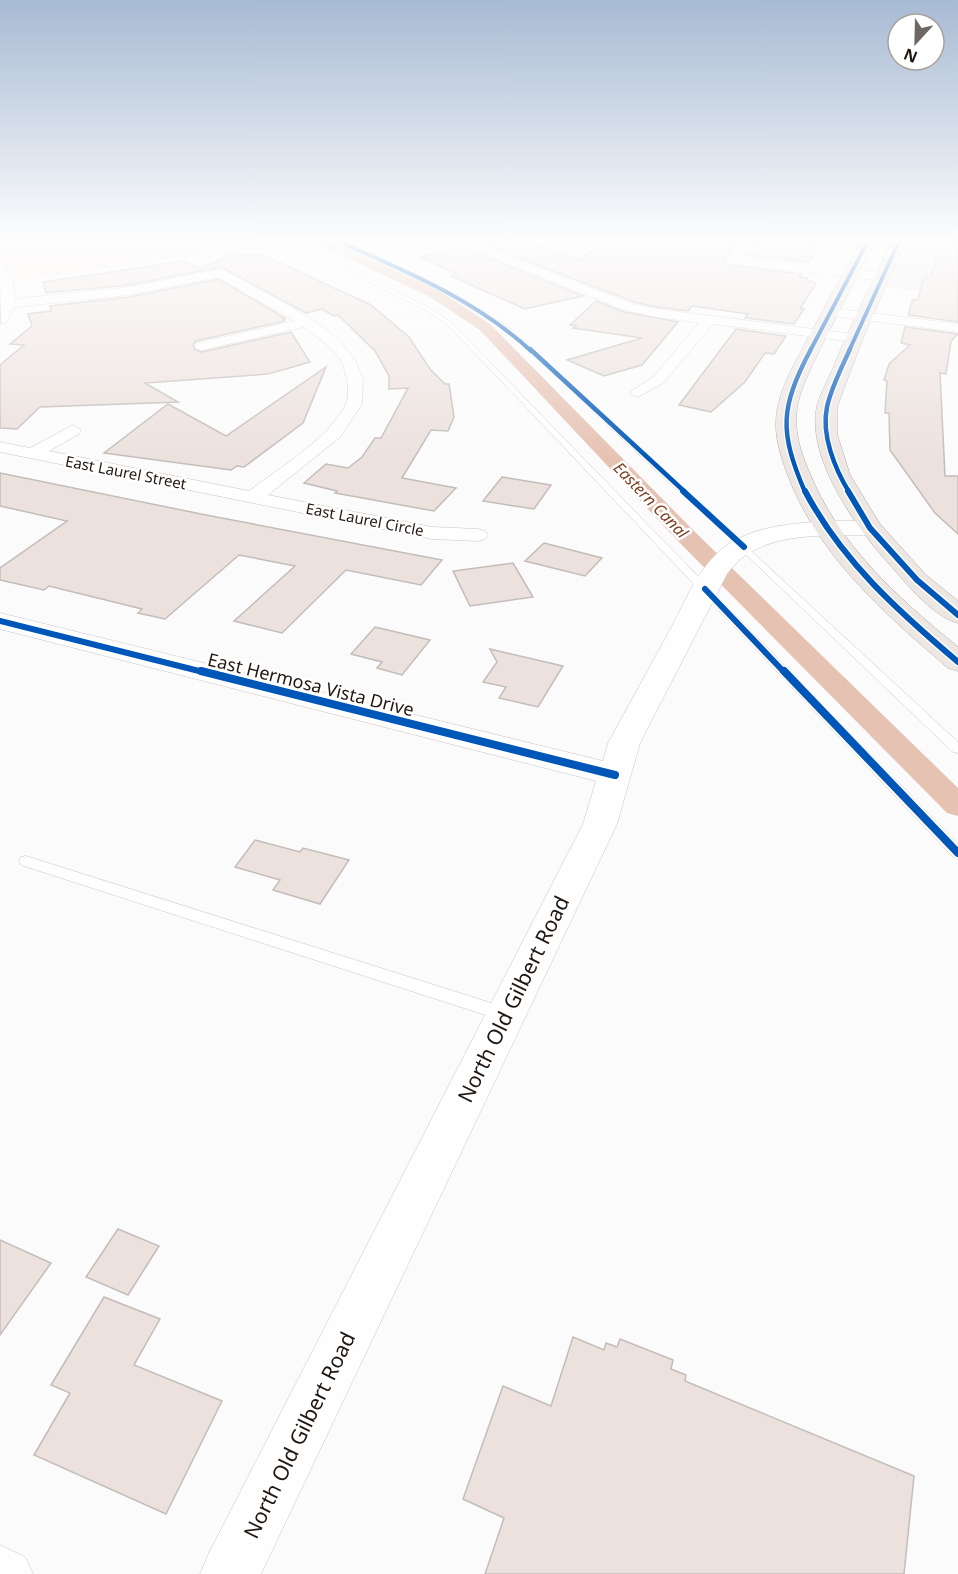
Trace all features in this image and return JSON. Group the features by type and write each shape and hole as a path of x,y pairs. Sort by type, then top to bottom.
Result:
{"main road":[{"path":"831,312 797,377 788,403 784,434 797,474 825,529 860,571 904,616 958,662"},
{"path":"866,312 827,407 827,434 839,475 870,528 918,580 958,615"}],"street":[{"path":"253,497 334,433 354,404 355,379 348,360 334,343 307,322 290,312"},
{"path":"654,312 854,338"},
{"path":"835,312 958,328"},
{"path":"638,392 658,380 709,320"},
{"path":"202,346 307,322"},
{"path":"34,453 73,430"},
{"name":"East Laurel Street","path":"0,447 253,497"},
{"name":"East Laurel Circle","path":"253,497 432,533 478,535"},
{"name":"North Old Gilbert Road","path":"230,1574 600,824 624,743 721,563 741,548 760,539 798,531 870,528"},
{"name":"East Hermosa Vista Drive","path":"0,621 615,775"},
{"path":"0,1570 8,1574"}],"lane":[{"path":"433,312 449,323 707,587 958,853"},
{"path":"485,312 503,326 958,749"},
{"path":"26,861 506,1015"}],"building":[{"path":"275,312 285,318 283,318 285,321 196,341 193,345 195,350 202,352 291,332 310,362 268,374 145,383 178,402 40,407 17,429 0,428 0,365 24,345 10,344 32,326 28,314"},
{"path":"328,312 380,312 409,337 430,369 445,384 449,384 454,417 448,431 431,430 402,478 456,488 434,511 335,493 337,491 304,483 326,464 348,468 362,457 375,438 381,438 408,388 389,389 389,376 375,351 338,315 334,316"},
{"path":"584,312 626,312 678,322 642,365 604,376 567,360 642,338 573,328 576,326 570,325"},
{"path":"737,312 802,312 794,324 745,318 748,314"},
{"path":"909,312 958,312 958,322 908,315"},
{"path":"905,327 958,334 951,341 946,374 940,373 945,476 958,476 958,534 935,513 890,450 889,413 885,413 887,381 884,380 889,364 910,345 901,343"},
{"path":"736,329 786,336 774,354 765,353 745,382 711,412 679,405"},
{"path":"326,367 303,423 244,467 237,466 231,470 104,453 168,404 226,436"},
{"path":"0,473 442,560 421,585 346,570 282,633 234,621 295,566 239,555 165,619 138,613 142,609 49,586 44,590 0,580 0,568 67,521 0,506"},
{"path":"502,477 551,485 534,509 483,501"},
{"path":"544,543 602,558 585,576 525,561"},
{"path":"513,563 533,597 470,606 453,571"},
{"path":"375,627 430,640 402,675 377,668 382,662 351,654"},
{"path":"490,649 563,666 538,707 499,698 506,687 483,682 497,662"},
{"path":"255,840 300,852 303,848 349,860 320,904 273,890 280,880 235,867"},
{"path":"118,1229 159,1246 128,1295 86,1277"},
{"path":"0,1240 51,1263 0,1335"},
{"path":"104,1297 160,1319 134,1365 222,1401 166,1514 34,1455 70,1393 51,1385"},
{"path":"573,1337 604,1350 606,1343 617,1347 620,1339 673,1360 671,1369 686,1375 685,1381 914,1476 904,1574 485,1574 504,1518 463,1499 503,1386 551,1406"}],"waterway":[{"name":"Eastern Canal","path":"463,312 485,327 686,536 958,806"}],"cycle path":[{"path":"483,312 511,332 744,547"},
{"path":"830,312 802,367 788,403 787,439 793,460 820,520 839,547 884,596 958,662"},
{"path":"866,312 827,407 827,434 839,475 870,528 917,580 958,615"},
{"path":"705,589 958,853"},
{"path":"0,621 615,775"}]}
